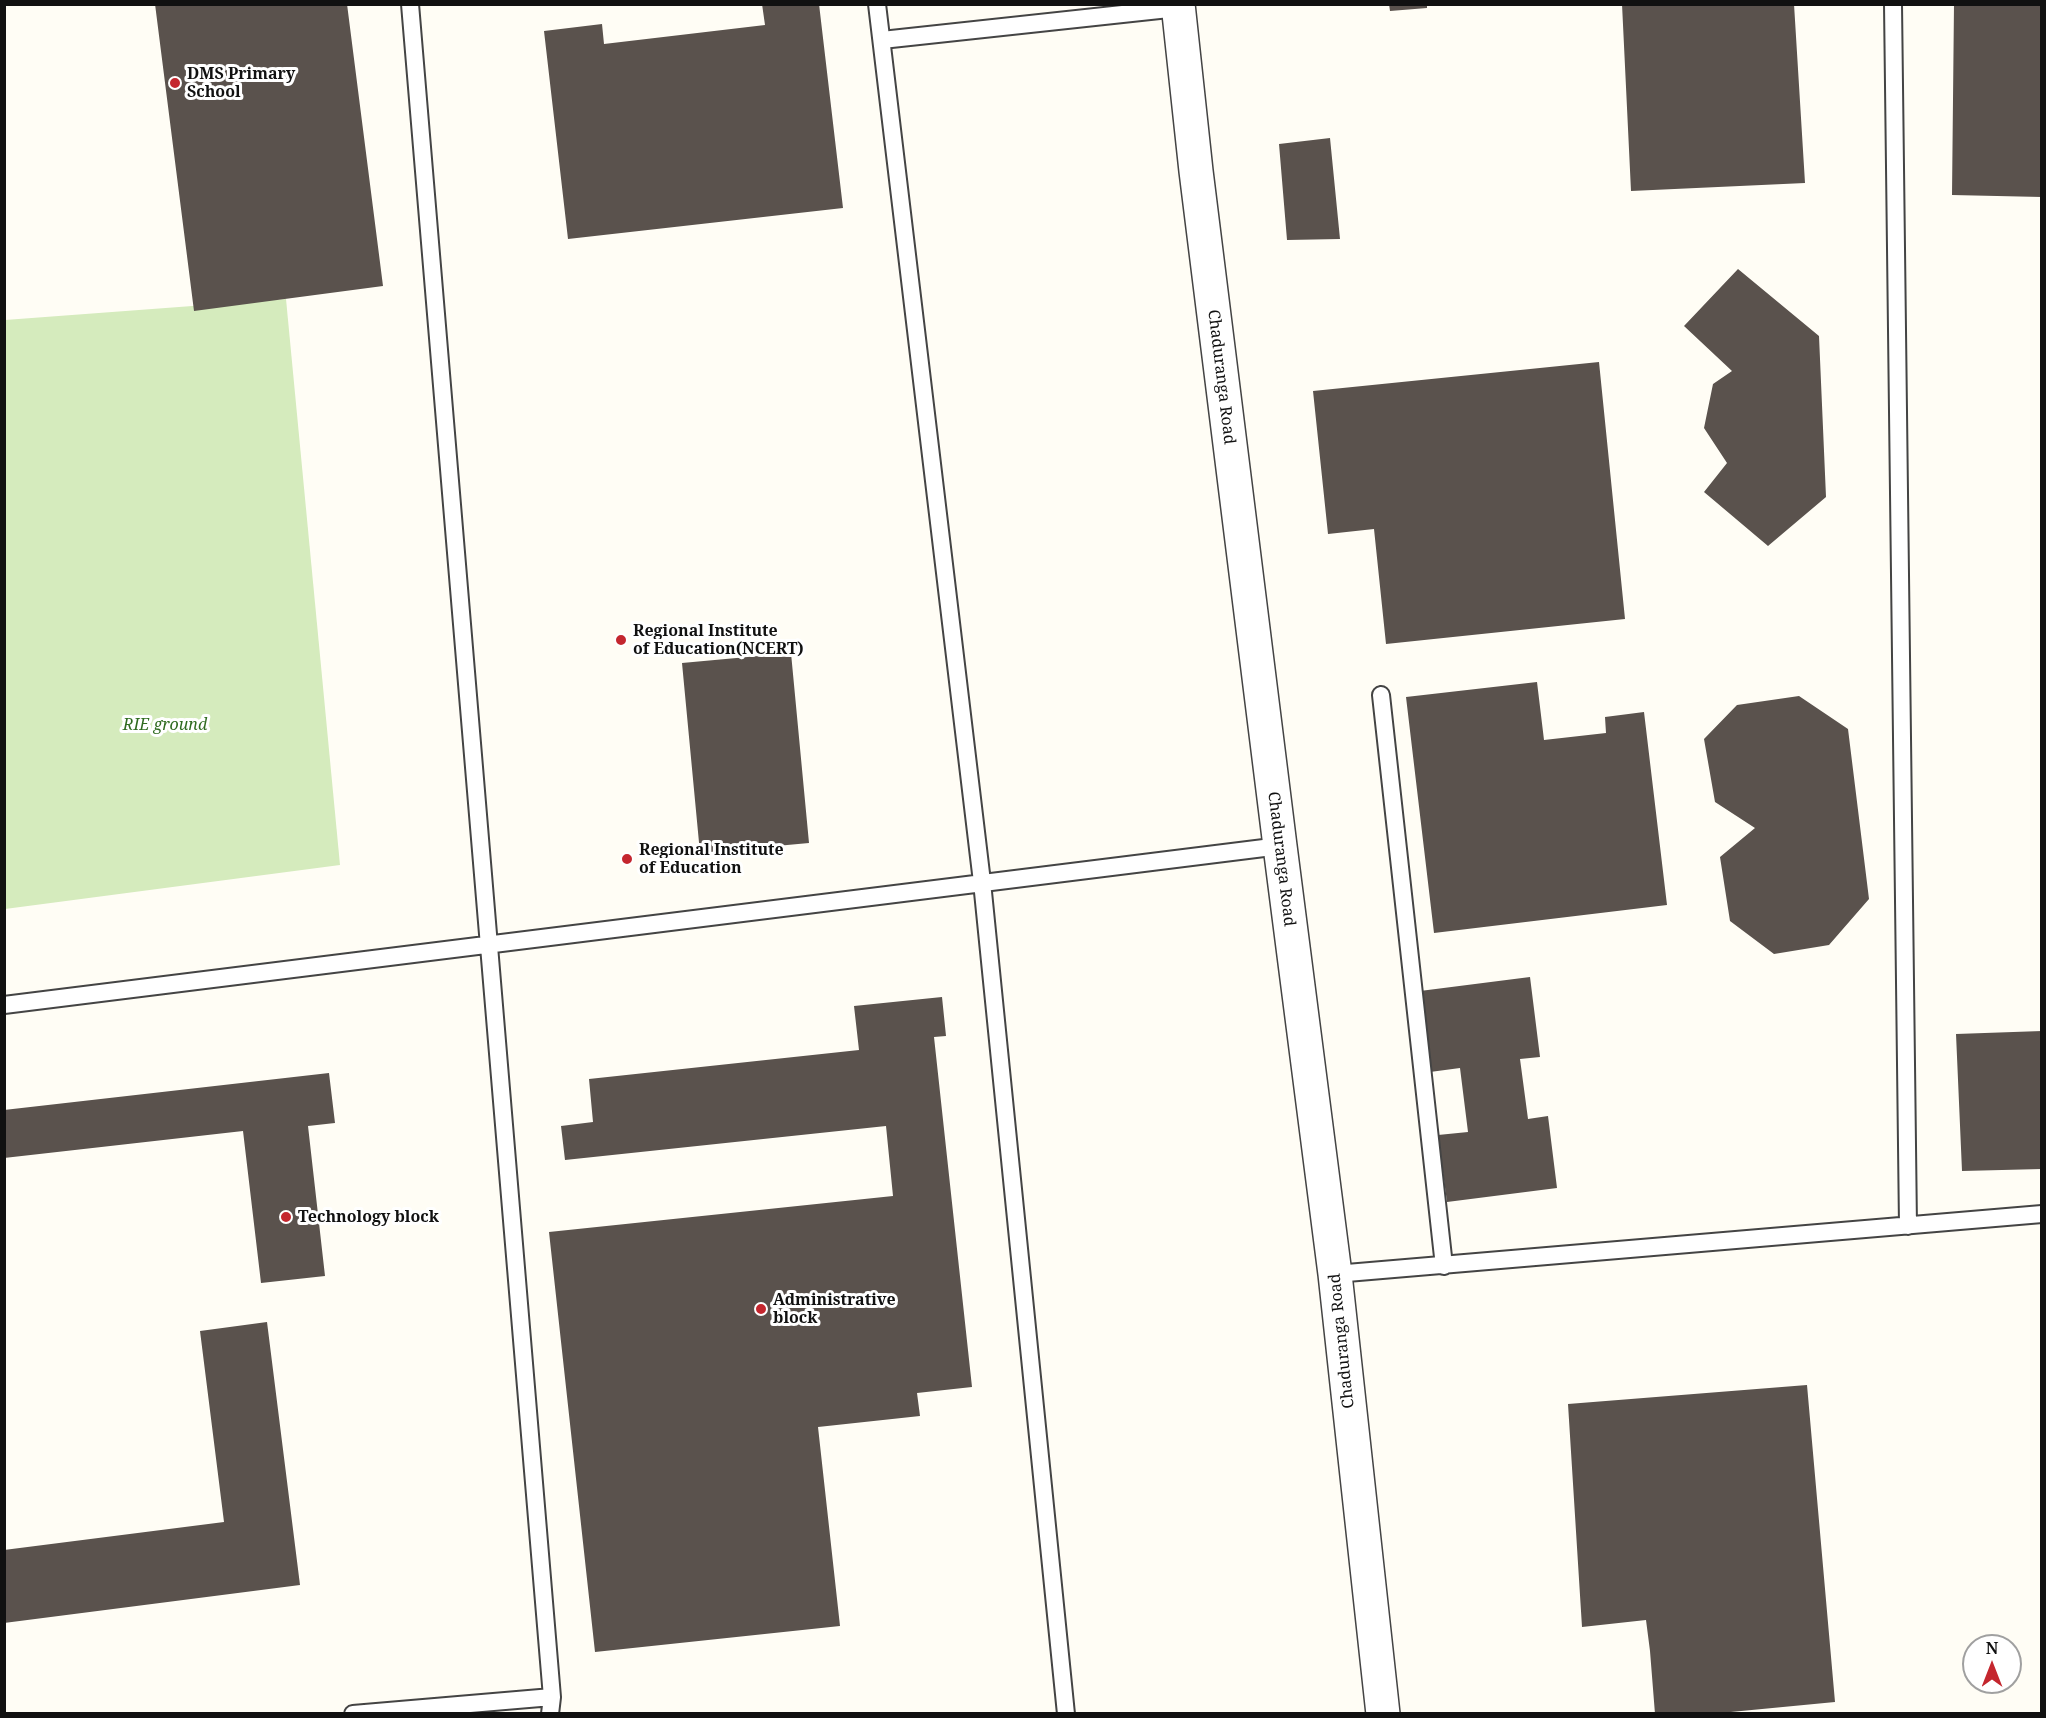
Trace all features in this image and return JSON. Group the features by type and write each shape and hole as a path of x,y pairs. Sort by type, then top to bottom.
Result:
{"street":[{"name":"Chaduranga Road","path":"1178,6 1196,171 1335,1274 1383,1713"}],"lane":[{"path":"353,1713 551,1705 410,4"},
{"path":"878,4 982,882 1066,1713"},
{"path":"1893,4 1908,1226"},
{"path":"882,40 1178,6"},
{"path":"1381,695 1444,1266"},
{"path":"4,1005 1280,846"},
{"path":"1335,1274 2042,1214"}],"green space":[{"name":"RIE ground","path":"286,299 340,865 5,909 5,320"}],"building":[{"path":"155,4 347,4 383,286 194,311"},
{"path":"762,4 819,4 843,208 568,239 544,31 602,24 604,44 765,25"},
{"path":"1389,4 1427,4 1427,8 1390,11"},
{"path":"1622,4 1794,4 1805,183 1631,191"},
{"path":"1954,4 2042,4 2042,197 1952,195"},
{"path":"1330,138 1340,239 1287,240 1279,144"},
{"path":"1738,269 1819,336 1826,497 1768,546 1704,492 1727,463 1704,428 1713,384 1732,371 1684,326"},
{"path":"1599,362 1625,619 1386,644 1374,529 1328,534 1313,391"},
{"path":"791,653 809,843 700,853 682,663"},
{"path":"1537,682 1544,740 1606,733 1605,717 1644,712 1667,905 1434,933 1406,697"},
{"path":"1799,696 1848,729 1869,899 1829,945 1774,954 1730,921 1720,857 1755,828 1715,802 1704,739 1737,705"},
{"path":"1530,977 1540,1057 1520,1059 1528,1119 1548,1116 1557,1188 1447,1202 1438,1135 1468,1132 1460,1068 1430,1072 1420,991"},
{"name":"Administrative block","path":"942,997 946,1036 934,1037 972,1387 917,1393 920,1416 818,1427 840,1626 595,1652 549,1232 893,1196 886,1126 565,1160 561,1126 593,1122 589,1079 859,1050 854,1006"},
{"path":"2042,1031 2042,1169 1962,1171 1956,1034"},
{"name":"Technology block","path":"329,1073 335,1123 308,1126 325,1276 261,1283 243,1131 4,1158 4,1110"},
{"path":"267,1322 300,1585 4,1623 4,1550 224,1522 200,1331"},
{"path":"1807,1385 1835,1702 1710,1714 1655,1714 1646,1620 1582,1627 1568,1404"}],"place":[{"name":"DMS Primary School","path":"175,83"},
{"name":"Regional Institute of Education(NCERT)","path":"621,640"},
{"name":"Regional Institute of Education","path":"627,859"},
{"name":"Technology block","path":"286,1217"},
{"name":"Administrative block","path":"761,1309"}]}
